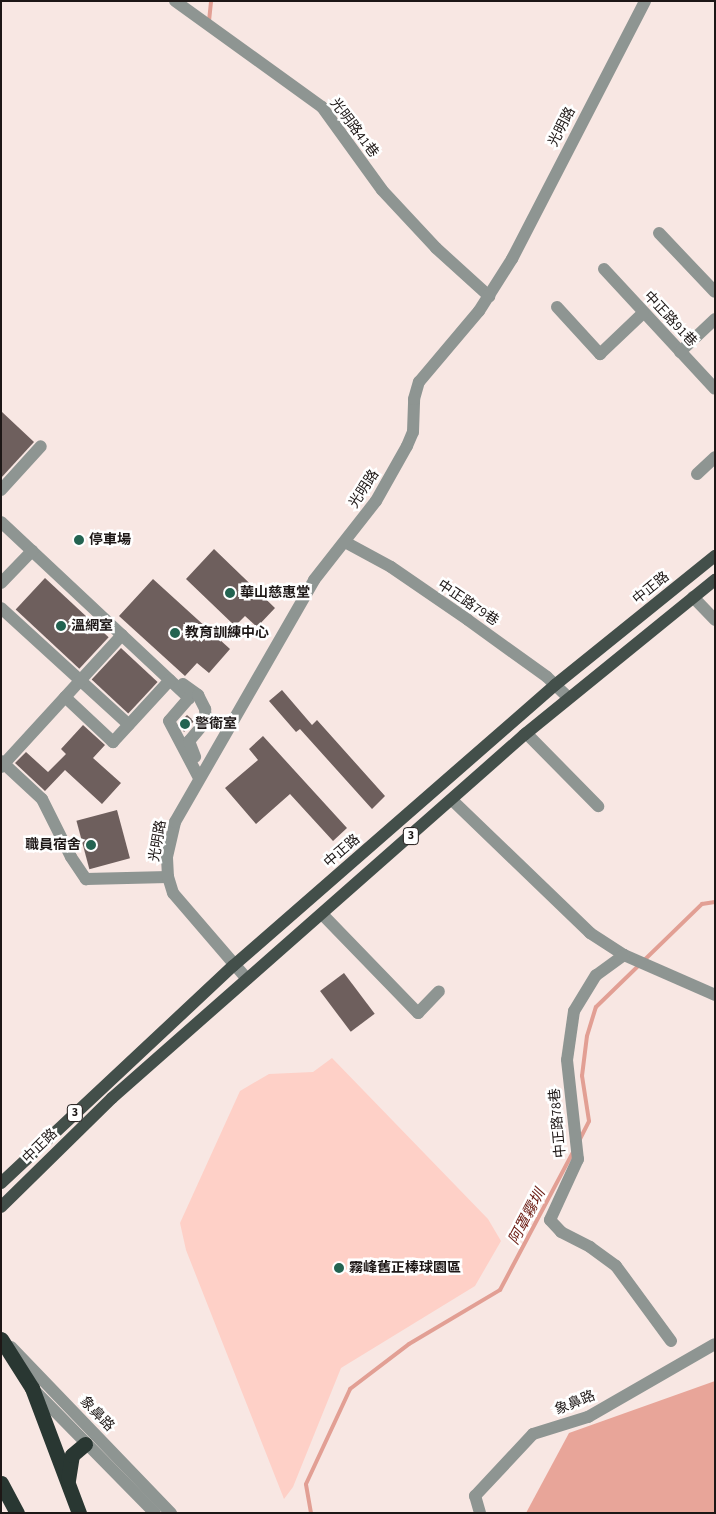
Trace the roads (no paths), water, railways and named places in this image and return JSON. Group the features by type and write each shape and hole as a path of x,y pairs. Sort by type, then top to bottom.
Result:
{"highway":[{"path":"1,1338 32,1388 79,1513"},
{"path":"68,1484 72,1455 85,1444"},
{"path":"1,1483 17,1513"}],"main road":[{"name":"中正路","path":"1,1183 233,966 555,686 715,556"},
{"name":"中正路","path":"1,1207 112,1098 526,733 568,697 715,580"}],"street":[{"name":"光明路41巷","path":"175,1 322,107 382,190 436,248 489,296"},
{"name":"光明路","path":"247,979 233,966 173,893 168,877 167,857 175,822 314,580 376,501 413,432 414,398 419,382 489,296 512,259 645,1"},
{"path":"659,233 715,292"},
{"name":"中正路91巷","path":"604,269 715,389"},
{"path":"557,307 600,354 644,313"},
{"path":"680,352 715,319"},
{"path":"1,490 41,446"},
{"path":"697,474 715,457"},
{"path":"1,522 189,698 168,721 201,775"},
{"name":"中正路79巷","path":"345,542 391,567 468,620 568,697"},
{"path":"1,583 32,551"},
{"path":"693,597 715,620"},
{"path":"1,608 129,725"},
{"path":"122,635 2,764 42,799 71,857 86,879 168,877"},
{"path":"172,682 193,689 205,709 206,720 189,744 201,775"},
{"path":"65,698 113,742 172,682"},
{"path":"526,733 598,806"},
{"path":"452,800 549,896 590,933 624,955 715,995"},
{"path":"322,914 418,1012 439,991"},
{"name":"中正路78巷","path":"624,955 596,975 574,1011 567,1060 578,1159 550,1220 560,1232 590,1247 616,1266 671,1340"},
{"name":"象鼻路","path":"1,1338 171,1513"},
{"name":"象鼻路","path":"480,1513 476,1496 533,1434 588,1417 715,1344"},
{"path":"1,1354 51,1409 155,1513"},
{"path":"51,1409 61,1399"}],"waterway":[{"path":"209,21 211,1"},
{"name":"阿罩霧圳","path":"580,1139 589,1121 582,1076 587,1036 596,1007 702,904 715,902"},
{"name":"阿罩霧圳","path":"311,1513 306,1484 350,1389 409,1344 500,1290 573,1152"}],"place":[{"name":"停車場","path":"79,540"},
{"name":"華山慈惠堂","path":"230,593"},
{"name":"溫網室","path":"61,626"},
{"name":"教育訓練中心","path":"175,633"},
{"name":"警衛室","path":"185,724"},
{"name":"職員宿舍","path":"91,845"},
{"name":"霧峰舊正棒球園區","path":"339,1268"}]}
